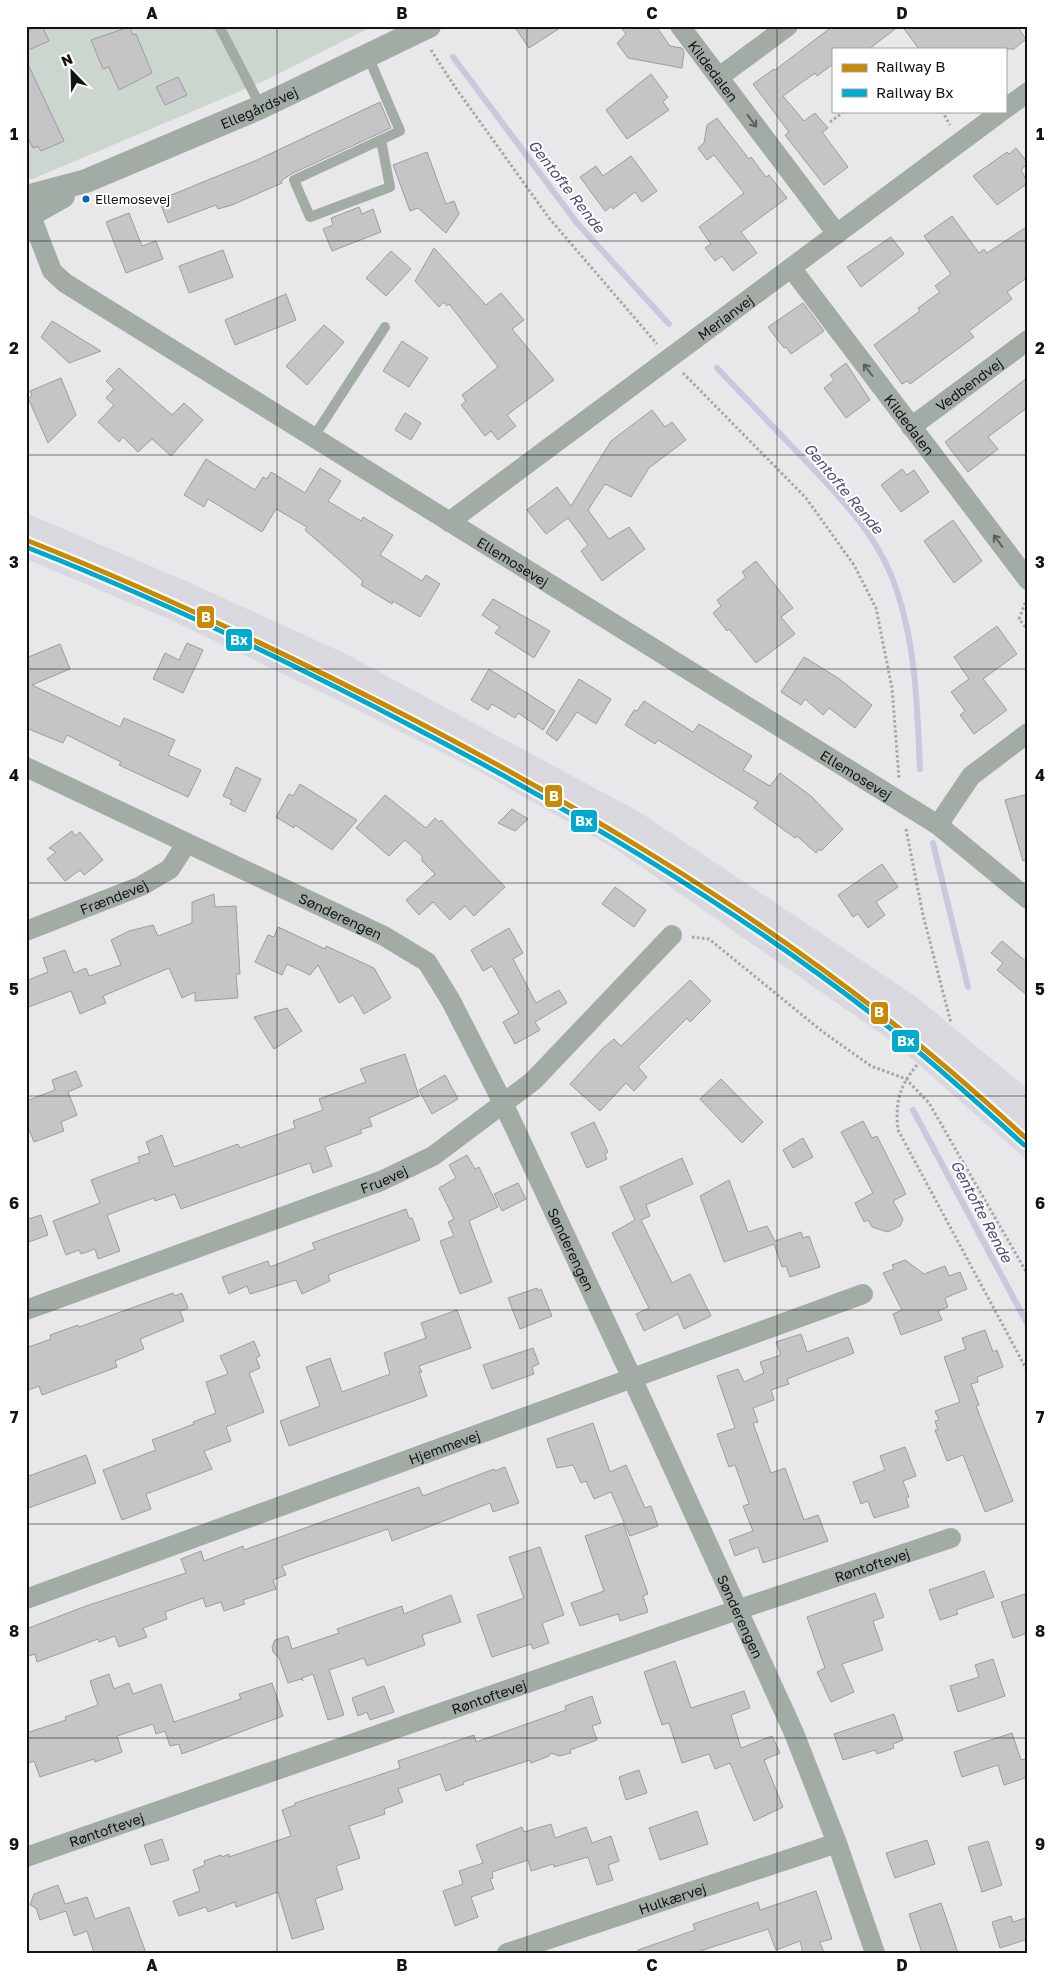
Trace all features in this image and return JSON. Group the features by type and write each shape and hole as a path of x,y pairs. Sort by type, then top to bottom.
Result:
{"street":[{"name":"Kildedalen","path":"680,26 837,234"},
{"path":"719,78 788,26"},
{"name":"Ellegårdsvej","path":"27,208 261,107 424,29"},
{"path":"1006,108 1028,92"},
{"name":"Merianvej","path":"449,522 792,269 1001,112"},
{"name":"Ellemosevej","path":"27,208 52,271 65,283 867,780 902,804 938,824 1028,899"},
{"name":"Kildedalen","path":"792,269 1028,580"},
{"name":"Vedbendvej","path":"911,427 1028,340"},
{"path":"938,824 971,776 1028,733"},
{"name":"Sønderengen","path":"26,767 384,936 426,962 451,1001 504,1105 632,1378 794,1733 837,1842 875,1953"},
{"name":"Frændevej","path":"26,931 141,886 170,868 186,844"},
{"name":"Fruevej","path":"26,1310 381,1181 433,1156 504,1105 533,1081 672,935"},
{"name":"Hjemmevej","path":"26,1599 863,1294"},
{"name":"Røntoftevej","path":"26,1857 737,1610 951,1538"},
{"name":"Hulkærvej","path":"507,1953 837,1842"}],"lane":[{"path":"219,26 261,107"},
{"path":"368,56 400,131 294,180 310,217 390,187 381,140"},
{"path":"313,438 385,327"}],"path":[{"path":"424,29 454,87 549,218 669,359 806,498 854,565 876,608 882,635 892,688 902,804 924,915 952,1023"},
{"path":"830,122 844,112"},
{"path":"1028,595 1019,619 1028,630"},
{"path":"672,935 709,939 823,1032 871,1066 906,1079 929,1104 1028,1275"},
{"path":"917,1065 906,1079 895,1107 898,1130 1028,1372"}],"shaded area":[{"path":"26,26 373,26 264,81 30,180 26,172"},
{"path":"26,513 186,581 346,654 641,813 915,996 1028,1089 1028,1161 893,1042 617,850 477,770 325,694 171,620 26,559"}],"building":[{"path":"42,26 49,41 26,51 26,32"},
{"path":"514,26 563,26 529,48"},
{"path":"620,26 656,26 670,46 682,48 684,52 682,68 628,58 617,43 626,34"},
{"path":"833,26 899,26 870,48 832,48 832,65 817,76 815,73 783,96 804,121 815,113 828,128 822,132 848,167 824,185 785,135 789,132 753,84 775,70"},
{"path":"902,26 1017,26 1026,39 1014,49 918,48"},
{"path":"129,27 133,35 136,34 152,73 119,90 109,67 103,69 91,40"},
{"path":"26,60 64,141 41,151 38,146 33,148 26,134"},
{"path":"651,74 668,97 663,102 669,110 627,139 606,110"},
{"path":"178,77 187,95 165,105 156,87"},
{"path":"380,102 391,128 291,174 281,181 282,183 232,205 218,209 216,205 168,223 159,200 257,160"},
{"path":"717,118 749,159 751,157 766,177 769,175 787,198 741,232 757,253 733,271 722,256 715,261 705,248 711,244 699,227 744,193 714,155 707,160 698,148 704,143 707,125"},
{"path":"1016,148 1028,163 1021,170 1028,183 997,205 973,176 1007,152 1009,154"},
{"path":"427,152 446,204 454,201 459,214 446,233 418,208 410,211 393,165"},
{"path":"631,156 657,191 642,202 635,192 613,209 612,206 605,211 580,177 596,166 603,176"},
{"path":"359,207 362,214 373,209 381,232 332,251 323,229 333,225 331,218"},
{"path":"129,213 142,246 156,241 163,259 126,273 106,222"},
{"path":"952,216 979,253 984,249 987,253 1028,226 1028,277 1007,292 1012,299 969,331 974,337 910,384 907,381 902,384 874,345 920,311 918,308 940,292 935,286 951,274 924,236"},
{"path":"891,237 904,254 861,287 847,267"},
{"path":"434,248 486,305 501,293 524,320 512,329 554,380 507,415 516,426 498,440 491,431 485,436 461,405 466,401 462,395 498,367 449,304 447,306 444,302 439,307 415,281"},
{"path":"223,250 233,277 189,293 179,266"},
{"path":"391,251 411,269 386,296 366,278"},
{"path":"286,294 296,320 235,345 225,320"},
{"path":"803,303 824,331 791,354 768,327"},
{"path":"52,321 101,351 69,363 41,337"},
{"path":"324,325 344,342 307,385 286,366"},
{"path":"402,341 428,358 409,387 383,371"},
{"path":"846,363 870,400 846,418 824,388 834,380 830,375"},
{"path":"119,368 172,415 184,403 203,420 171,456 152,439 138,452 123,437 119,442 98,422 114,405 106,398 114,389 106,381"},
{"path":"1028,377 1028,407 988,437 998,449 968,472 945,442"},
{"path":"61,378 76,415 48,443 28,398 32,396 30,391"},
{"path":"652,410 665,427 672,422 686,440 649,468 631,497 605,484 588,510 609,539 629,527 645,549 602,581 581,551 588,545 568,518 546,534 527,510 557,487 571,506 611,441"},
{"path":"405,413 421,423 411,440 395,430"},
{"path":"206,459 255,490 263,477 267,479 271,472 305,493 320,468 341,481 328,501 361,521 363,517 393,535 380,555 422,581 426,575 440,584 420,617 393,601 392,604 361,585 363,581 305,530 307,527 276,509 262,532 208,499 204,507 184,495"},
{"path":"902,469 907,475 914,470 929,492 901,512 881,485"},
{"path":"953,520 982,561 954,583 924,541"},
{"path":"756,561 793,608 781,617 795,634 756,663 729,629 727,631 713,613 721,606 717,600 746,577 742,572"},
{"path":"493,599 550,631 534,658 495,633 500,627 482,615"},
{"path":"997,626 1017,654 983,679 1007,710 974,734 960,715 965,711 951,692 969,679 954,657"},
{"path":"187,643 203,650 183,693 153,679 165,653 179,660"},
{"path":"60,644 70,669 32,685 120,727 124,718 175,740 168,755 201,770 188,797 119,765 121,762 67,735 63,743 26,728 26,658"},
{"path":"804,657 838,678 872,705 855,728 829,708 823,715 805,699 801,705 781,692"},
{"path":"489,669 555,711 543,730 518,713 515,718 492,704 488,710 471,700"},
{"path":"579,679 611,699 596,724 577,712 557,741 546,733"},
{"path":"644,701 693,732 699,724 752,756 743,770 770,786 780,773 811,796 843,829 821,851 819,849 816,853 797,836 795,838 754,808 758,802 658,740 655,744 625,725 634,710 637,711"},
{"path":"236,767 261,779 245,812 230,804 232,800 223,796"},
{"path":"300,784 357,820 332,850 295,825 294,828 276,817 289,794 293,796"},
{"path":"1028,794 1028,860 1023,861 1005,800"},
{"path":"385,795 426,828 435,818 439,822 441,820 505,887 474,916 465,906 450,920 433,902 419,915 406,900 435,874 422,861 422,856 405,840 389,856 356,828"},
{"path":"512,809 528,819 515,831 498,823"},
{"path":"72,831 75,836 80,832 103,860 84,875 80,870 65,881 47,859 56,852 49,848"},
{"path":"882,864 898,887 876,902 885,915 868,928 858,914 853,917 838,895"},
{"path":"615,887 646,910 634,927 602,904"},
{"path":"214,894 215,907 236,906 240,974 236,974 238,998 195,1001 195,992 182,998 169,968 103,996 106,1003 80,1014 71,991 26,1008 26,981 48,972 43,958 65,950 74,973 86,968 89,976 121,965 111,940 129,931 153,925 158,936 192,923 192,902"},
{"path":"278,927 325,949 326,946 374,968 391,998 364,1014 353,995 339,1003 318,965 310,975 287,964 282,975 255,962 268,935 274,937"},
{"path":"509,928 523,953 513,959 536,1003 559,990 567,1003 535,1022 540,1030 515,1044 503,1022 519,1013 492,966 483,971 471,950"},
{"path":"1002,941 1028,963 1028,996 997,970 1003,963 991,953"},
{"path":"690,980 711,1001 690,1022 687,1018 638,1067 647,1077 634,1091 626,1083 600,1111 570,1084 603,1048 614,1039 621,1046"},
{"path":"287,1008 302,1031 274,1049 254,1017"},
{"path":"405,1054 419,1096 369,1118 372,1126 360,1130 362,1133 325,1147 332,1166 313,1173 310,1163 181,1209 175,1194 155,1201 154,1198 107,1215 120,1251 98,1259 95,1249 81,1254 79,1250 66,1255 53,1221 100,1203 91,1180 140,1162 138,1157 150,1153 146,1142 162,1135 174,1167 238,1144 240,1148 295,1128 293,1121 323,1110 319,1099 366,1082 360,1069"},
{"path":"76,1071 82,1086 68,1092 77,1115 61,1122 64,1131 34,1142 26,1122 26,1101 55,1090 52,1080"},
{"path":"445,1075 458,1099 432,1114 419,1090"},
{"path":"721,1079 763,1122 742,1143 700,1099"},
{"path":"863,1121 872,1138 877,1136 906,1194 893,1201 903,1219 900,1226 888,1232 872,1227 868,1220 864,1222 855,1203 873,1193 841,1132"},
{"path":"594,1122 608,1152 605,1154 607,1159 587,1168 571,1133"},
{"path":"803,1138 813,1157 793,1168 783,1150"},
{"path":"467,1155 475,1169 479,1167 498,1207 469,1221 492,1282 460,1294 440,1241 454,1236 448,1222 454,1219 439,1188 456,1178 449,1165"},
{"path":"682,1158 693,1184 646,1205 650,1216 641,1220 672,1283 690,1274 711,1316 684,1329 678,1314 644,1331 636,1314 649,1308 612,1233 635,1220 620,1187"},
{"path":"729,1180 748,1232 767,1226 775,1241 801,1232 803,1238 809,1236 820,1267 790,1277 786,1266 782,1267 774,1244 724,1262 700,1196"},
{"path":"518,1183 526,1199 502,1211 494,1194"},
{"path":"406,1209 409,1218 412,1218 420,1240 328,1275 330,1281 302,1294 296,1280 250,1294 247,1286 229,1294 222,1277 268,1261 270,1267 315,1249 312,1243"},
{"path":"41,1215 48,1235 26,1243 26,1220"},
{"path":"905,1260 924,1274 945,1266 949,1276 960,1272 967,1289 945,1298 948,1307 938,1311 942,1320 901,1335 893,1314 902,1310 883,1273 894,1269 892,1265"},
{"path":"537,1288 538,1291 541,1289 552,1316 520,1329 508,1298"},
{"path":"173,1293 175,1296 182,1293 188,1308 180,1311 184,1321 140,1339 144,1349 115,1361 117,1367 42,1395 39,1386 26,1391 26,1348 51,1339 50,1335 78,1325 79,1327"},
{"path":"457,1310 471,1348 419,1366 422,1372 419,1372 427,1396 289,1446 280,1421 320,1406 306,1367 330,1358 342,1392 390,1374 384,1353 426,1338 421,1323"},
{"path":"985,1330 993,1352 997,1350 1003,1367 977,1377 978,1382 971,1384 979,1405 976,1406 1013,1501 985,1512 963,1455 947,1461 935,1430 938,1430 935,1421 939,1420 935,1411 960,1402 944,1357 966,1349 962,1338"},
{"path":"801,1334 807,1352 848,1337 854,1353 787,1379 789,1384 771,1390 774,1400 753,1408 758,1422 753,1423 771,1473 785,1468 804,1520 818,1515 828,1541 763,1563 758,1547 735,1556 729,1540 753,1531 743,1506 749,1504 735,1465 729,1467 717,1434 735,1428 717,1376 738,1369 744,1382 764,1373 760,1362 781,1355 776,1342"},
{"path":"254,1341 260,1356 256,1358 260,1368 249,1373 264,1412 226,1427 231,1441 204,1451 212,1469 146,1494 151,1509 122,1520 103,1470 156,1450 152,1440 194,1424 193,1422 216,1413 206,1382 228,1374 220,1356"},
{"path":"533,1348 539,1364 532,1367 534,1374 492,1389 483,1365"},
{"path":"593,1423 610,1472 626,1465 645,1508 651,1506 658,1526 630,1536 611,1492 594,1499 586,1481 581,1483 573,1465 557,1468 547,1439"},
{"path":"905,1447 916,1476 903,1481 909,1497 906,1498 909,1507 874,1518 868,1501 861,1504 853,1482 885,1470 880,1456"},
{"path":"86,1455 96,1483 26,1509 26,1477"},
{"path":"505,1467 519,1503 493,1512 490,1503 392,1541 388,1529 304,1558 282,1566 286,1575 273,1580 276,1589 243,1600 245,1604 224,1611 221,1602 206,1607 203,1598 165,1612 167,1619 143,1628 147,1637 119,1647 115,1636 99,1642 98,1639 37,1662 35,1654 26,1657 26,1629 86,1606 186,1573 181,1559 201,1551 204,1561 243,1546 244,1550 419,1487 423,1496 494,1469 495,1471"},
{"path":"623,1523 648,1594 643,1596 648,1612 620,1621 618,1614 580,1626 571,1603 604,1591 585,1536"},
{"path":"540,1547 564,1615 542,1623 549,1643 533,1649 531,1644 492,1657 477,1615 524,1598 509,1557"},
{"path":"984,1571 994,1597 956,1610 958,1614 940,1620 929,1590"},
{"path":"875,1593 884,1617 873,1621 883,1650 842,1664 854,1692 831,1702 817,1672 825,1668 807,1617"},
{"path":"1028,1593 1028,1633 1013,1638 1001,1602"},
{"path":"451,1595 461,1622 422,1635 425,1645 367,1666 364,1658 329,1670 344,1715 328,1720 313,1674 302,1678 303,1681 301,1679 288,1683 279,1658 273,1652 272,1647 275,1640 288,1636 292,1649 339,1633 337,1629 402,1606 404,1614"},
{"path":"993,1659 1005,1696 958,1712 950,1686 979,1677 975,1665"},
{"path":"675,1661 691,1708 744,1691 750,1708 731,1715 741,1748 772,1736 780,1753 764,1760 783,1807 754,1821 730,1763 715,1769 709,1754 682,1763 669,1723 662,1725 644,1672"},
{"path":"109,1674 114,1689 129,1683 133,1694 161,1684 174,1722 241,1699 239,1694 272,1683 283,1716 182,1754 179,1744 170,1746 165,1731 156,1734 153,1724 117,1736 122,1752 95,1762 94,1759 40,1777 34,1761 26,1764 26,1733 66,1720 65,1717 98,1705 90,1681"},
{"path":"384,1686 394,1712 370,1720 367,1712 358,1716 352,1698"},
{"path":"592,1696 601,1723 592,1726 597,1740 570,1750 571,1753 559,1756 551,1753 549,1756 531,1763 530,1760 463,1782 464,1784 446,1791 440,1774 398,1789 403,1802 384,1809 385,1814 349,1826 360,1858 336,1866 343,1889 315,1899 324,1929 292,1939 278,1892 236,1907 235,1902 208,1912 206,1907 179,1916 173,1901 200,1891 193,1870 205,1865 204,1861 221,1855 222,1857 229,1854 229,1857 291,1836 282,1810 295,1805 295,1803 400,1768 398,1761 474,1735 476,1742 566,1710 565,1706"},
{"path":"894,1714 903,1740 893,1744 894,1748 877,1754 875,1750 843,1760 834,1734"},
{"path":"1012,1733 1021,1760 1028,1758 1028,1777 1004,1785 998,1765 962,1777 954,1752"},
{"path":"639,1770 647,1793 626,1800 619,1777"},
{"path":"697,1811 708,1844 660,1860 649,1828"},
{"path":"551,1824 555,1838 586,1827 592,1843 611,1836 619,1861 608,1865 613,1880 597,1885 588,1857 554,1867 553,1864 531,1871 528,1860 492,1872 493,1878 490,1879 494,1889 471,1897 478,1917 455,1926 443,1891 463,1884 459,1871 483,1863 476,1845 522,1827 524,1832"},
{"path":"162,1839 169,1860 151,1865 144,1845"},
{"path":"927,1840 935,1864 895,1878 886,1853"},
{"path":"988,1841 1002,1885 982,1892 968,1847"},
{"path":"58,1885 65,1904 87,1897 95,1919 129,1907 146,1953 94,1953 87,1931 74,1936 66,1911 40,1920 36,1908 30,1905 34,1894"},
{"path":"816,1891 832,1939 820,1942 824,1953 803,1953 800,1941 776,1950 768,1929 694,1953 638,1953 638,1950 695,1930 693,1924 758,1902 760,1910"},
{"path":"941,1903 958,1953 922,1953 909,1914"},
{"path":"1011,1916 1013,1922 1028,1917 1028,1939 1000,1948 992,1922"}],"waterway":[{"name":"Gentofte Rende","path":"453,57 577,223 669,324"},
{"name":"Gentofte Rende","path":"717,368 841,499 864,527 883,558 891,575 906,622 914,670 920,769"},
{"name":"Gentofte Rende","path":"933,843 968,987"},
{"name":"Gentofte Rende","path":"913,1110 1028,1325"}],"rail line":[{"name":"B","path":"26,540 126,581 320,672 477,753 655,856 713,893 825,971 918,1044 1028,1140"},
{"name":"Bx","path":"26,547 174,609 271,655 475,760 594,827 710,899 822,977 915,1049 1024,1145"}],"place":[{"name":"Ellemosevej","path":"86,199"}]}
